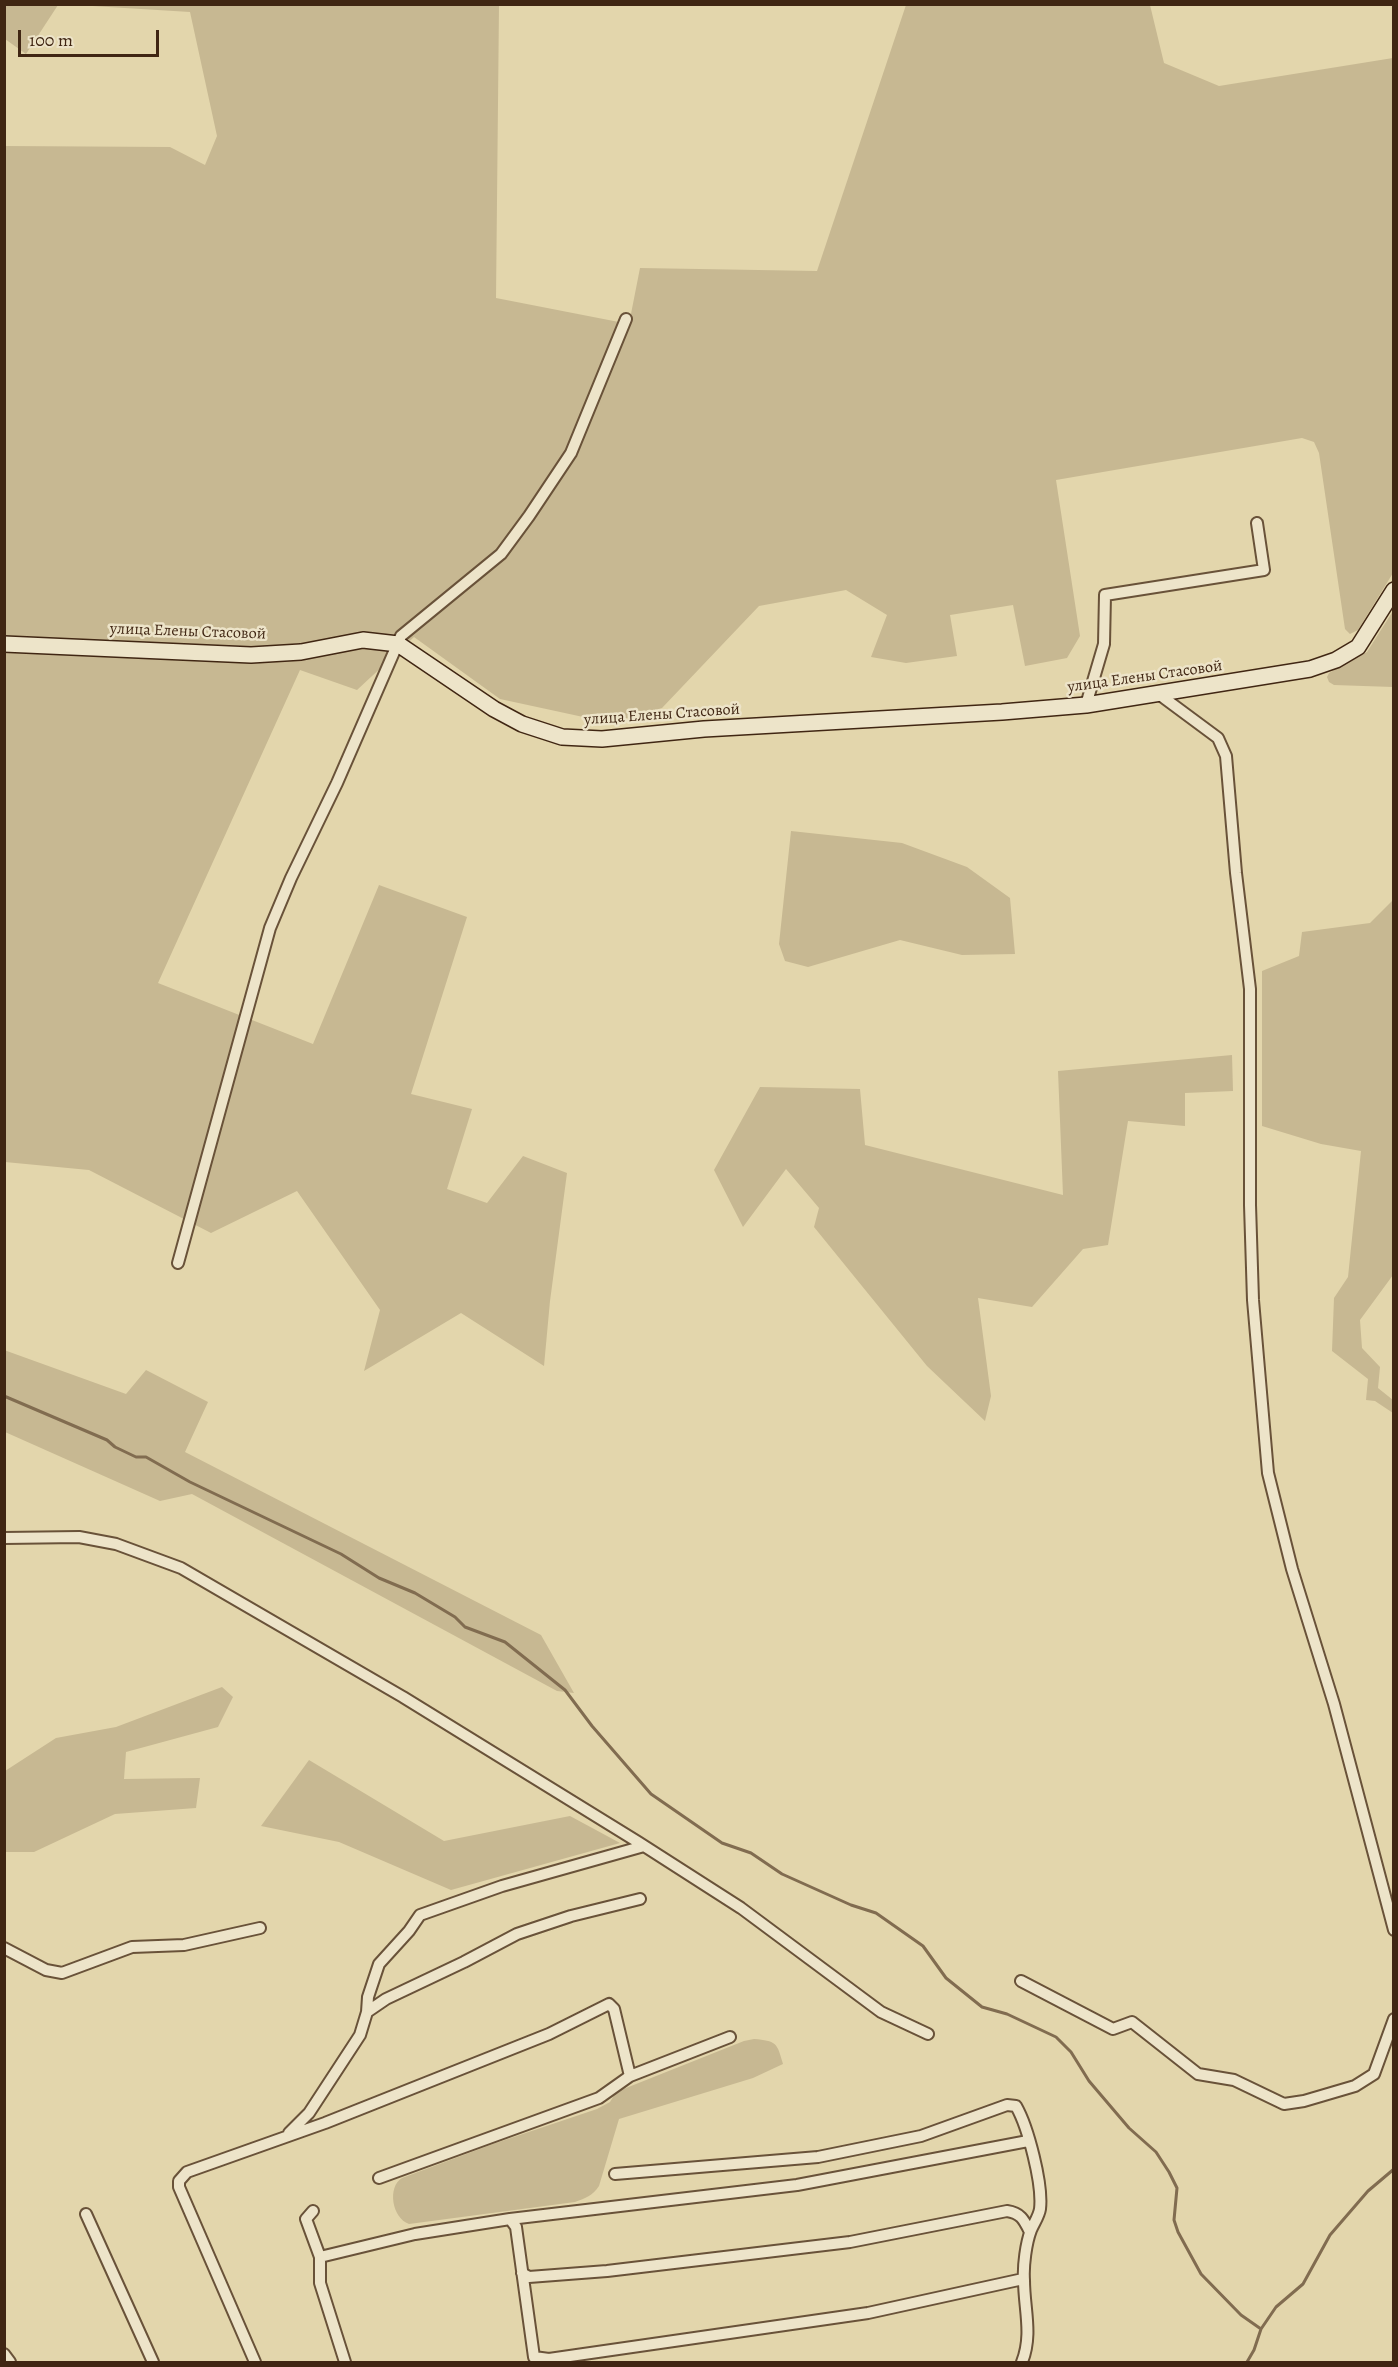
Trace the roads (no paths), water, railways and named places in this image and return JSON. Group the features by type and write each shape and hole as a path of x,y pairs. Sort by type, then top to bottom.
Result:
{"main road":[{"name":"улица Елены Стасовой","path":"4,644 251,654 301,652 363,640 398,644 494,709 522,724 562,737 602,739 704,729 1086,705 1310,669 1336,660 1358,647 1394,590"}],"street":[{"path":"178,1263 270,928 401,636 501,554 529,516 571,453 626,319"},
{"path":"1086,705 1104,644 1105,595 1264,570 1257,523"},
{"path":"1160,694 1218,738 1226,756 1236,873 1250,989 1252,1276 1268,1473 1292,1569 1334,1704 1394,1930"},
{"path":"4,1538 79,1537 116,1544 181,1568 403,1697 644,1846 741,1908 881,2012 928,2034"},
{"path":"286,2136 309,2112 360,2035 367,2012 368,1997 379,1964 409,1931 420,1915 510,1883 644,1846"},
{"path":"367,2012 386,1999 517,1934 571,1916 640,1899"},
{"path":"4,1948 46,1970 62,1973 132,1947 184,1945 260,1928"},
{"path":"1021,1981 1113,2029 1132,2022 1198,2074 1234,2080 1284,2104 1304,2101 1355,2086 1374,2074 1394,2019"},
{"path":"255,2362 179,2187 179,2181 187,2172 326,2123 549,2034 609,2004 614,2009 630,2076"},
{"path":"379,2178 599,2098 630,2076 730,2037"},
{"path":"615,2174 819,2157 921,2136 1007,2105 1016,2106 1035,2158 1040,2209 1030,2232 1023,2279 1029,2334 1022,2362"},
{"path":"320,2257 415,2234 510,2219 796,2185 1028,2141"},
{"path":"313,2211 306,2219 320,2257 320,2283 345,2362"},
{"path":"522,2273 529,2277 607,2271 850,2242 1007,2211 1016,2212 1023,2218 1030,2232"},
{"path":"86,2214 153,2362"},
{"path":"510,2219 516,2227 534,2357 549,2359 868,2313 1023,2279"},
{"path":"4,2354 10,2362"}],"waterway":[{"path":"4,1396 107,1440 115,1447 136,1457 146,1457 190,1482 341,1554 379,1578 415,1593 455,1617 465,1627 505,1642 565,1690 592,1726 651,1794 722,1843 751,1853 782,1874 851,1905 876,1913 923,1946 946,1978 982,2007 1007,2014 1056,2037 1071,2052 1089,2081 1129,2128 1156,2152 1169,2172 1177,2188 1174,2220 1201,2274 1241,2315 1261,2329"},
{"path":"1247,2362 1261,2329 1276,2307 1303,2284 1330,2235 1368,2191 1394,2169"}]}
